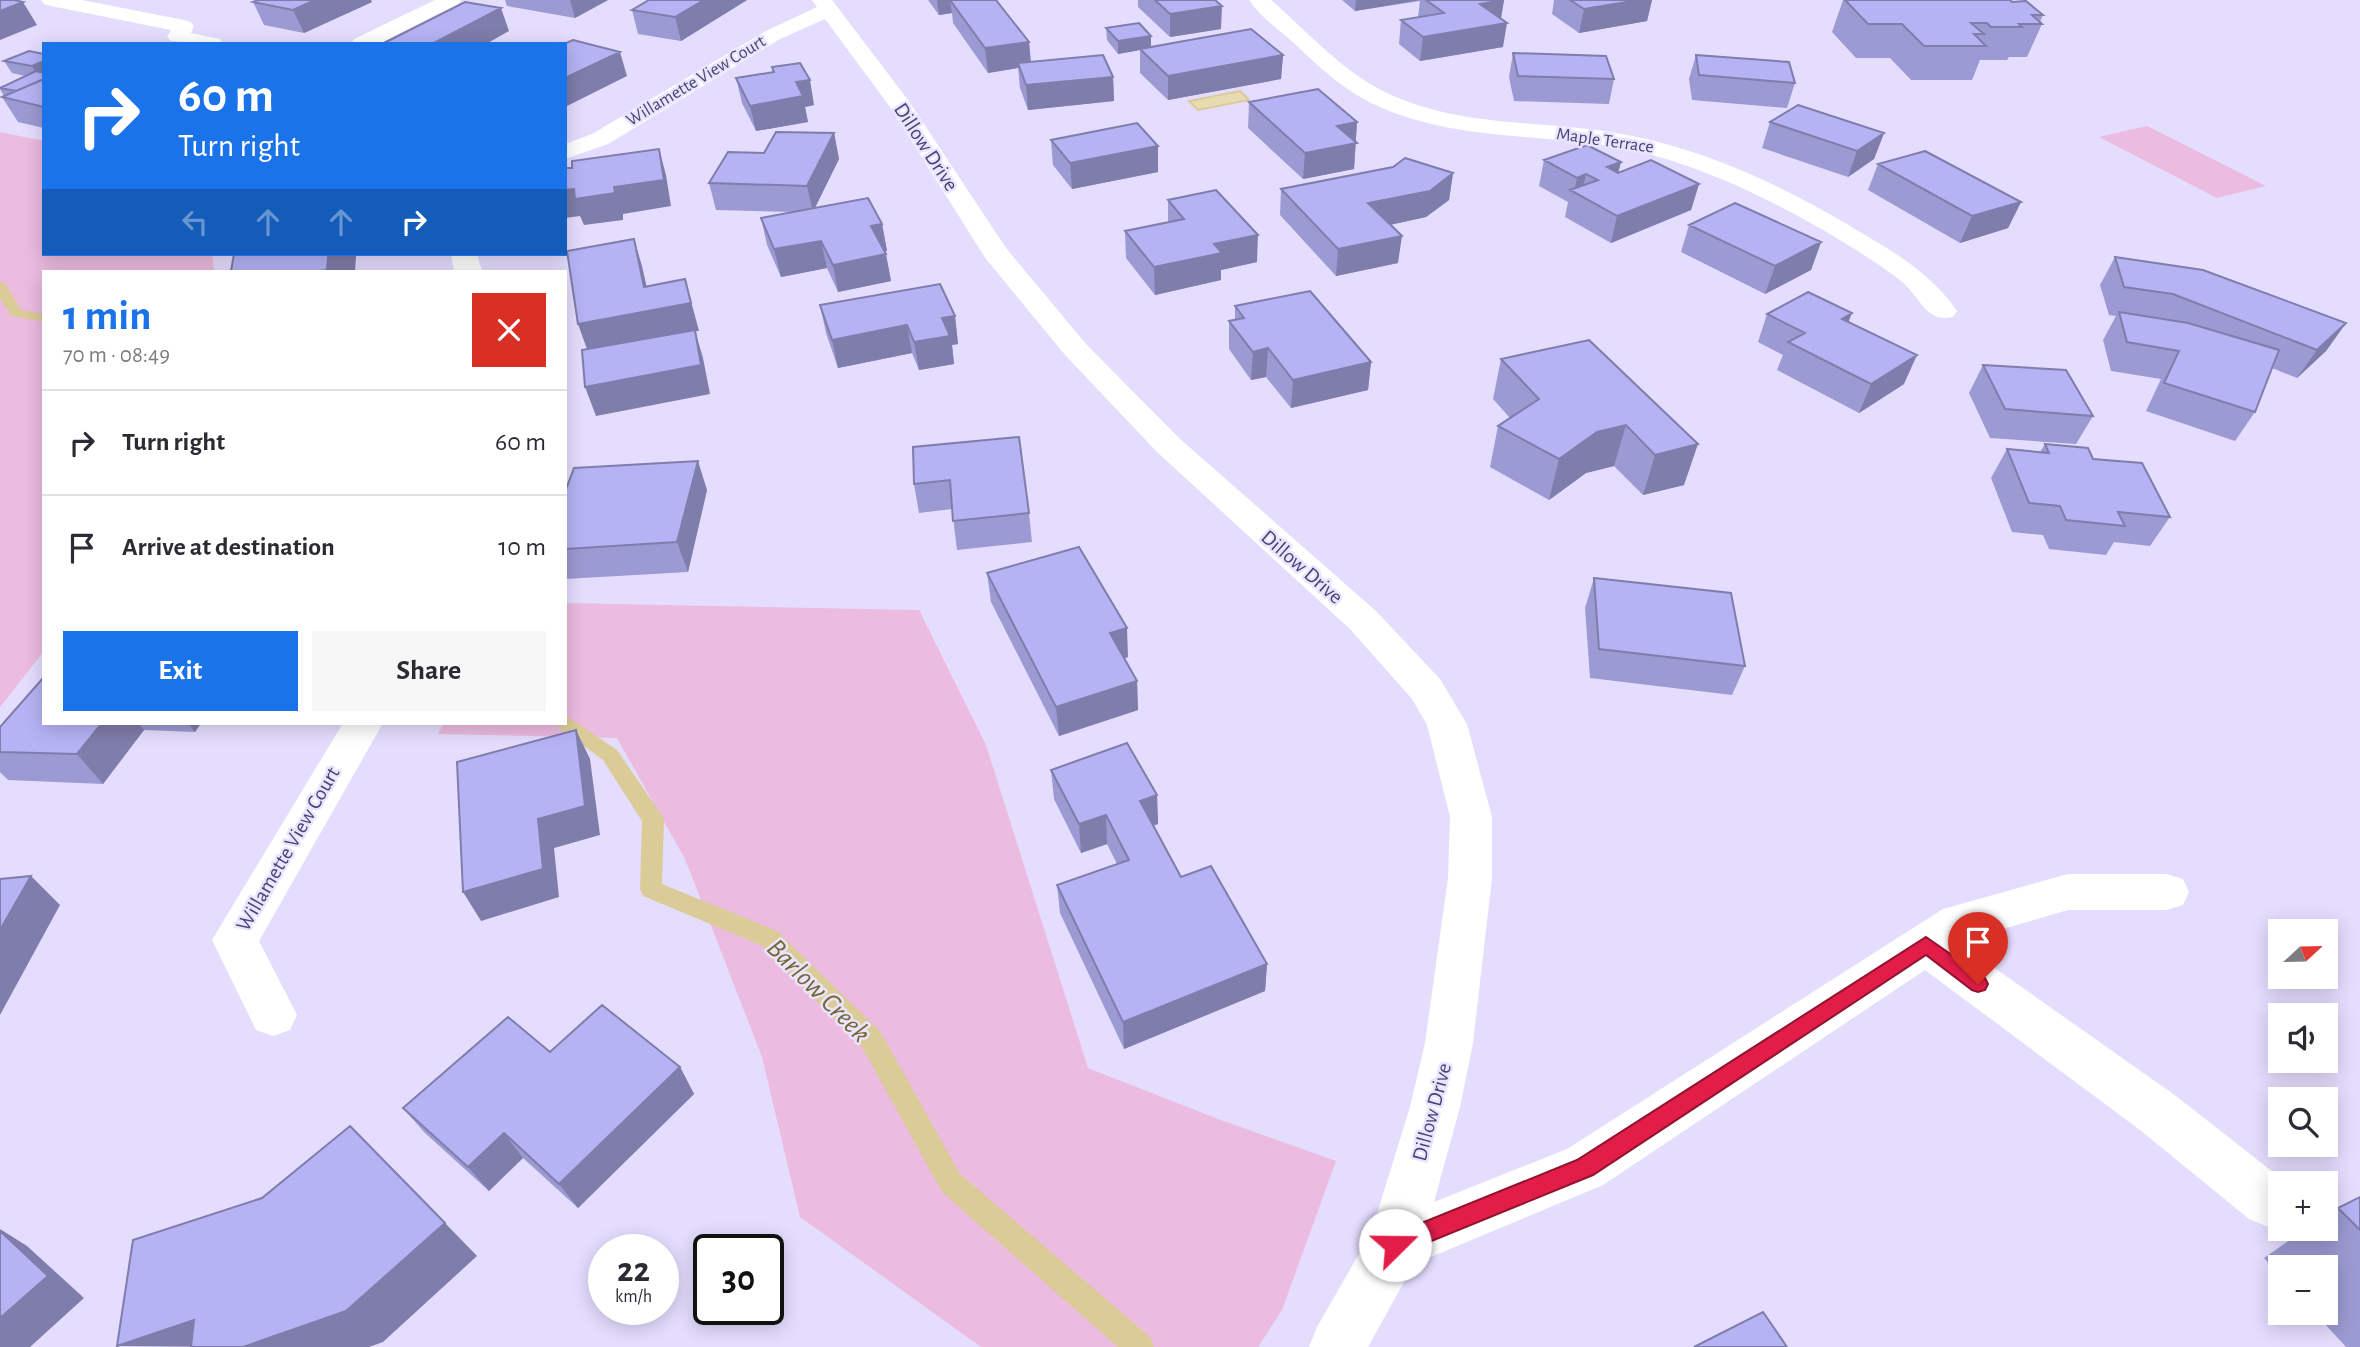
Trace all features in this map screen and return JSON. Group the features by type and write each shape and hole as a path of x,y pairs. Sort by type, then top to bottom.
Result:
{"street":[{"path":"51,0 184,26 178,37 202,42"},
{"path":"366,42 451,0"},
{"name":"Maple Terrace","path":"1259,0 1353,82 1386,101 1427,117 1469,125 1609,139 1657,148 1712,164 1803,208 1912,276 1943,311"},
{"name":"Willamette View Court","path":"567,151 600,139 825,5"},
{"name":"Dillow Drive","path":"825,5 900,105 996,253 1076,350 1168,445 1363,620 1426,689 1447,724 1471,817 1470,878 1449,1043 1435,1107 1395,1245 1337,1347"},
{"name":"Willamette View Court","path":"273,1015 235,940 362,725"},
{"path":"1395,1245 1585,1167 1959,923 2068,892 2168,892"},
{"path":"1926,945 2158,1113 2268,1200"}],"shaded area":[{"path":"1240,91 1249,100 1198,110 1189,101"},
{"path":"2147,126 2266,186 2217,198 2099,137"},
{"path":"0,132 42,141 42,256 212,256 214,270 42,270 42,654 0,707"},
{"path":"567,603 919,610 986,745 1088,1068 1218,1119 1336,1161 1282,1310 1258,1347 981,1347 800,1217 762,1057 685,859 617,738 438,734 443,725 567,725"}],"building":[{"path":"0,0 14,0 23,2 0,11"},
{"path":"315,0 293,10 253,2"},
{"path":"649,0 704,0 675,17 632,10"},
{"path":"950,0 996,0 1029,42 985,48"},
{"path":"1155,0 1215,0 1222,6 1170,14"},
{"path":"1426,0 1504,0 1480,4 1507,23 1423,37 1401,20 1444,13"},
{"path":"1570,0 1639,0 1584,9"},
{"path":"1845,0 2026,1 2043,15 2032,15 2042,24 2019,24 2022,27 1991,27 1987,23 1971,23 1984,34 1974,34 1986,46 1924,46 1902,24 1868,24"},
{"path":"465,2 501,8 436,42 386,42"},
{"path":"1139,23 1151,36 1118,41 1106,28"},
{"path":"1251,29 1283,55 1168,76 1140,49"},
{"path":"573,40 620,52 567,77 567,43"},
{"path":"29,51 42,54 42,62 32,66 4,61"},
{"path":"1513,53 1606,56 1614,79 1518,76"},
{"path":"1103,55 1113,77 1026,85 1018,63"},
{"path":"1696,55 1789,62 1795,83 1699,75"},
{"path":"800,63 810,80 796,82 803,96 750,106 736,78 774,72 772,67"},
{"path":"36,71 42,72 42,80 16,91 0,88"},
{"path":"42,80 42,107 2,97"},
{"path":"1318,89 1357,122 1337,126 1357,143 1305,153 1249,102"},
{"path":"1798,105 1884,133 1857,151 1770,122"},
{"path":"1137,123 1158,146 1070,163 1051,140"},
{"path":"776,132 834,133 807,186 709,183 728,152 764,153"},
{"path":"1587,145 1621,162 1607,167 1618,173 1651,160 1699,184 1617,216 1570,190 1598,180 1586,174 1577,178 1544,160"},
{"path":"659,149 664,180 614,187 615,193 575,199 574,189 567,190 567,168 572,168 572,161"},
{"path":"1925,151 2021,202 1972,216 1878,164"},
{"path":"1405,158 1453,173 1430,191 1368,203 1402,236 1338,249 1281,189 1393,167"},
{"path":"1216,190 1258,235 1214,244 1222,253 1154,267 1125,231 1184,219 1168,200"},
{"path":"868,198 882,224 871,226 886,254 833,265 821,241 774,249 761,218"},
{"path":"1735,203 1821,242 1775,266 1689,225"},
{"path":"634,239 644,287 685,279 691,303 578,324 567,251"},
{"path":"234,256 335,256 328,257 327,270 231,270"},
{"path":"2115,257 2203,270 2346,323 2317,350 2173,294 2124,287"},
{"path":"940,284 955,316 942,318 950,336 914,342 907,325 832,340 820,305"},
{"path":"1310,291 1371,362 1293,380 1268,348 1253,352 1229,321 1244,318 1235,306"},
{"path":"1808,292 1852,313 1842,319 1917,355 1871,384 1788,342 1805,333 1767,314"},
{"path":"2119,312 2188,323 2279,350 2255,412 2164,383 2179,351 2127,342"},
{"path":"695,330 701,365 585,387 582,350"},
{"path":"1589,340 1698,444 1655,455 1626,425 1597,432 1559,459 1498,426 1539,399 1501,359"},
{"path":"1983,365 2066,370 2093,416 2005,409"},
{"path":"1019,437 1029,513 953,521 950,480 914,484 913,447"},
{"path":"2045,444 2088,448 2093,459 2142,463 2170,517 2118,512 2125,526 2066,520 2060,506 2029,503 2007,449 2049,453"},
{"path":"698,461 677,542 567,549 567,487 574,468"},
{"path":"1079,547 1127,628 1110,633 1137,681 1056,707 987,573"},
{"path":"1594,578 1731,593 1745,666 1599,649"},
{"path":"42,679 42,725 100,725 77,754 0,752 0,727"},
{"path":"576,730 585,806 538,819 543,869 463,892 457,762"},
{"path":"1127,743 1157,795 1140,801 1181,877 1211,866 1267,964 1123,1022 1057,885 1129,860 1106,815 1079,824 1051,770"},
{"path":"31,876 0,930 0,879"},
{"path":"602,1005 680,1067 559,1184 504,1133 468,1167 403,1108 508,1017 550,1052"},
{"path":"350,1126 445,1223 346,1311 243,1347 191,1347 194,1320 117,1346 133,1240 262,1198"},
{"path":"2360,1197 2360,1230 2338,1208"},
{"path":"0,1231 48,1276 0,1318"},
{"path":"1763,1312 1787,1347 1694,1347"}],"waterway":[{"name":"Barlow Creek","path":"0,286 16,313 42,318"},
{"name":"Barlow Creek","path":"567,723 610,755 653,820 651,889 769,938 871,1039 951,1183 1140,1347"}],"route":[{"path":"1395,1245 1585,1167 1926,945 1978,984"}]}
